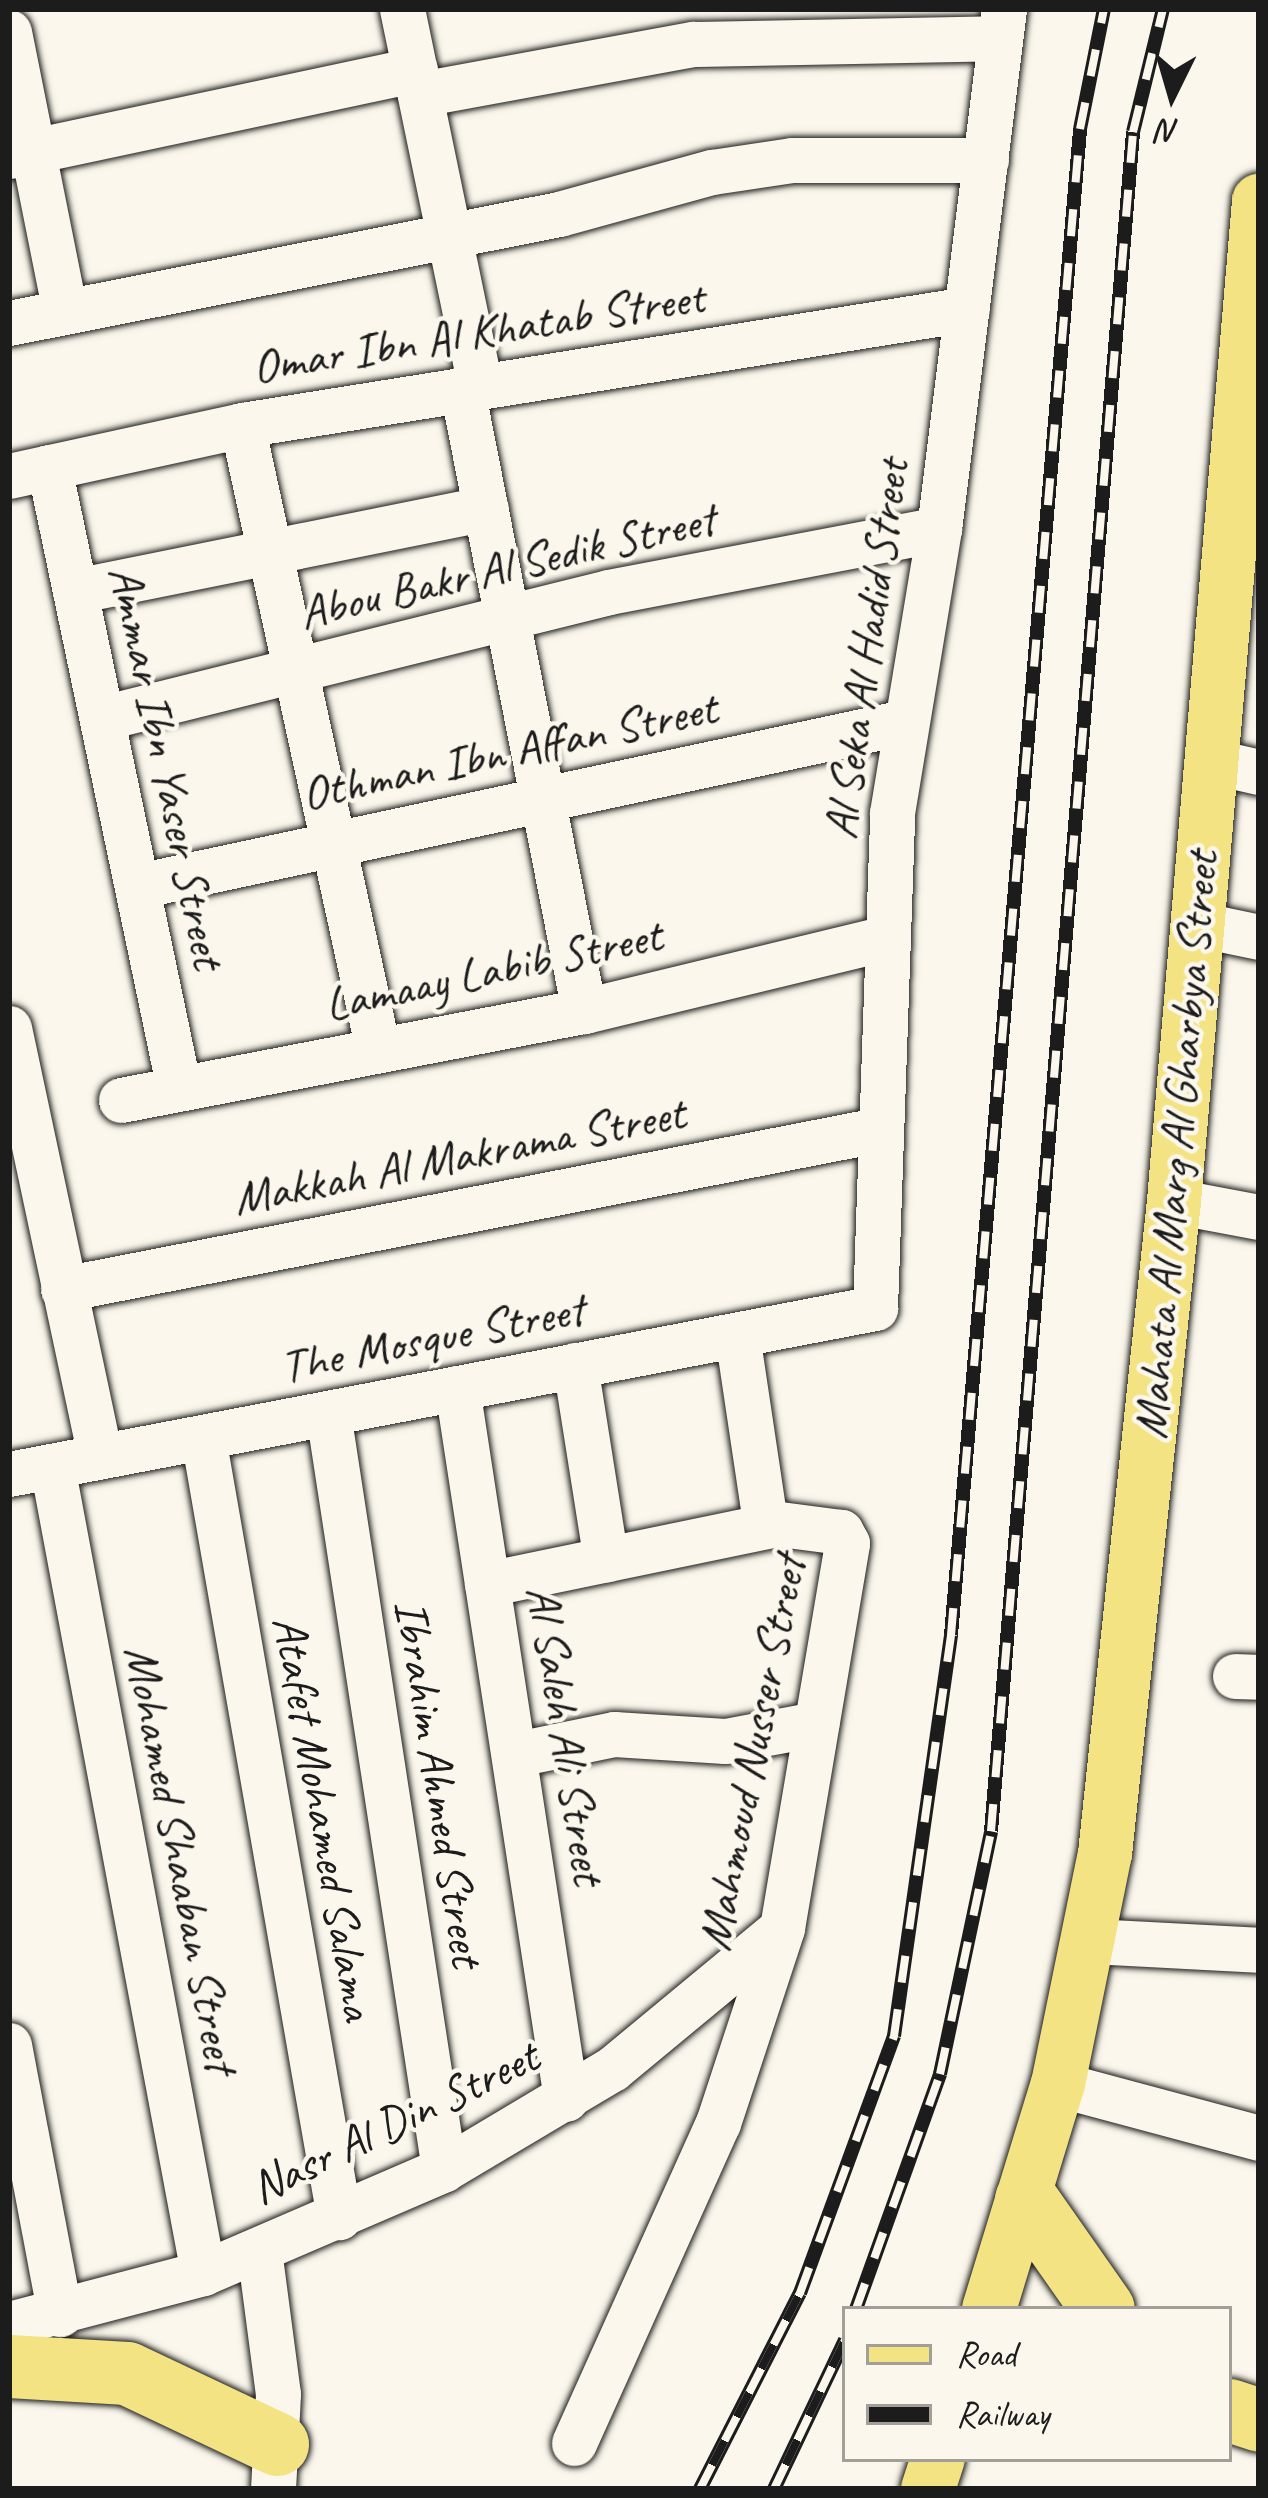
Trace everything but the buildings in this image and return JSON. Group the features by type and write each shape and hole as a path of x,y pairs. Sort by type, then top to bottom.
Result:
{"highway":[{"path":"1026,2199 1101,2306"},
{"path":"9,2366 127,2373 275,2467"}],"main road":[{"name":"Mahata Al Marg Al Gharbya Street","path":"990,2306 1058,2084 1090,1941 1174,1201 1198,924 1235,766 1259,204"}],"street":[{"path":"402,9 450,230 486,508 584,1011"},
{"path":"21,154 417,82 693,44 1002,24"},
{"name":"Al Seka Al Hadid Street","path":"875,1308 886,938 904,722 939,529 1002,24"},
{"path":"9,32 21,154 65,310"},
{"path":"9,322 792,160 986,160"},
{"name":"Omar Ibn Al Khatab Street","path":"29,472 242,424 967,309"},
{"path":"242,424 378,1050"},
{"name":"Ammar Ibn Yaser Street","path":"29,472 75,591 179,1089"},
{"path":"75,591 486,508"},
{"name":"Abou Bakr Al Sedik Street","path":"102,718 508,620 939,529"},
{"name":"Othman Ibn Affan Street","path":"138,886 904,722"},
{"path":"1198,924 1259,937"},
{"name":"Lamaay Labib Street","path":"121,1100 584,1011 886,938"},
{"path":"9,1028 100,1456"},
{"name":"Makkah Al Makrama Street","path":"63,1288 877,1130"},
{"path":"1174,1201 1259,1217"},
{"name":"The Mosque Street","path":"30,1470 875,1308"},
{"name":"Mahmoud Nusser Street","path":"574,2444 718,2123 782,1928 847,1538 768,1526 737,1335"},
{"path":"575,1365 606,1560"},
{"name":"Al Saleh Ali Street","path":"457,1388 517,1754 566,2099"},
{"name":"Ibrahim Ahmed Street","path":"328,1413 444,2169"},
{"name":"Atafet Mohamed Salama","path":"203,1437 339,2217"},
{"name":"Mohamed Shaaban Street","path":"30,1470 203,2272"},
{"path":"487,1584 768,1526"},
{"path":"517,1754 614,1734 725,1741 816,1724"},
{"name":"Nasr Al Din Street","path":"9,2324 203,2272 444,2169 566,2099 782,1928"},
{"path":"1090,1941 1259,1950"},
{"path":"9,2045 60,2314"},
{"path":"1058,2084 1259,2138"},
{"path":"259,2250 275,2345 275,2467"}],"railway":[{"path":"700,2489 800,2293 894,2036 951,1635 1080,129 1104,9"},
{"path":"857,2306 940,2074 991,1831 1133,132 1163,9"},
{"path":"774,2489 842,2346"}]}
